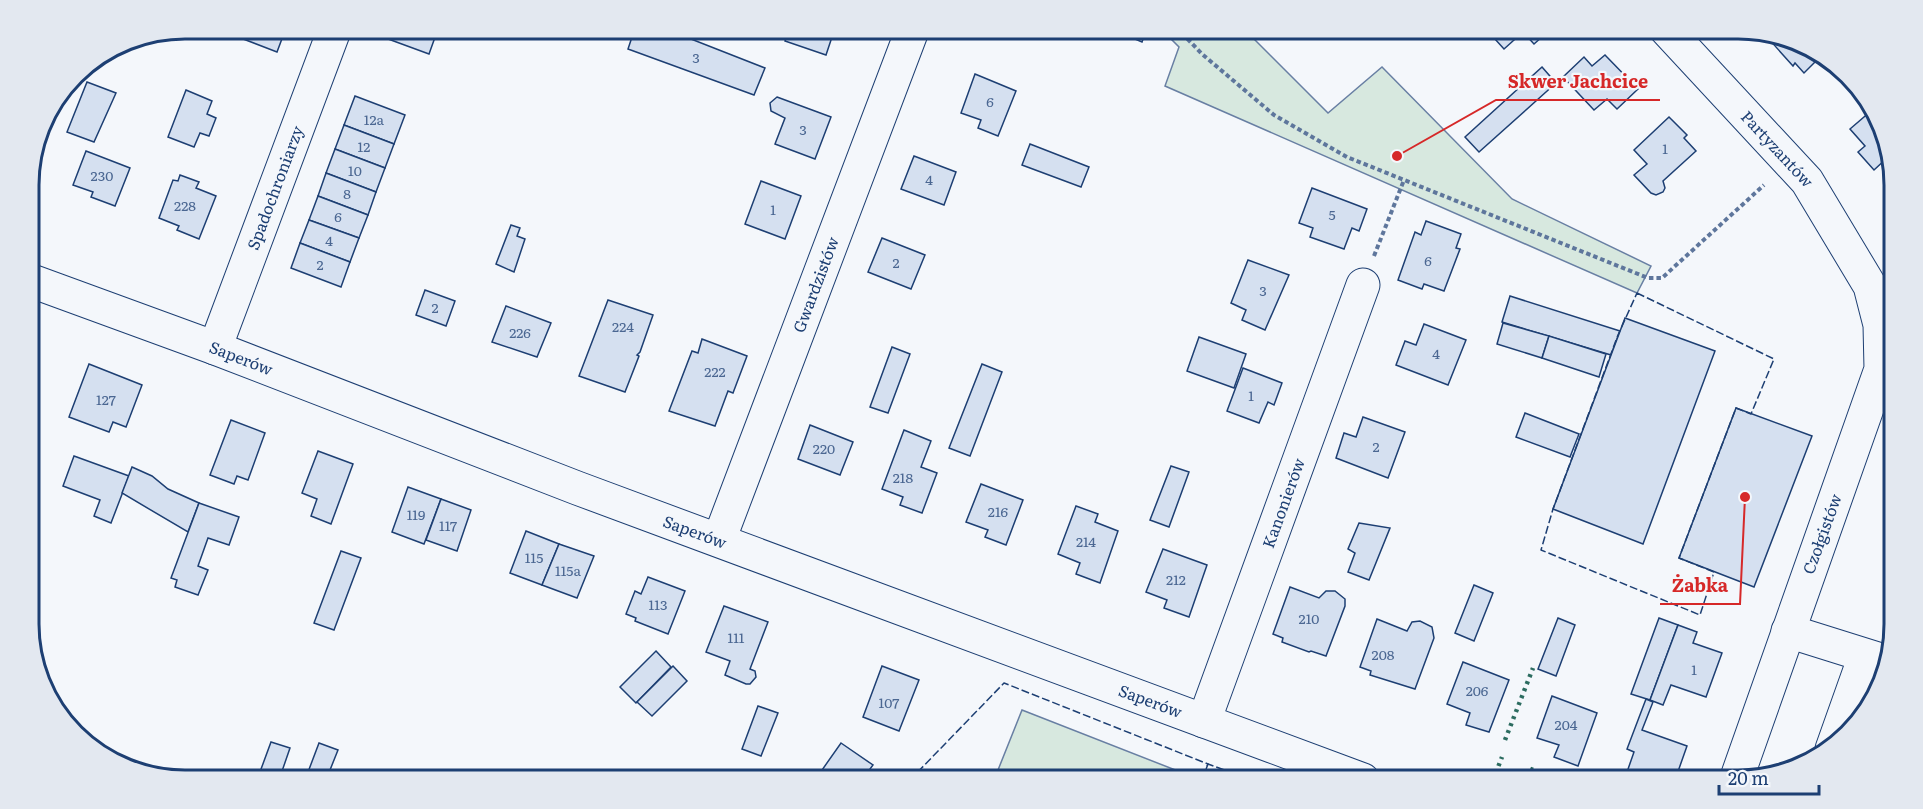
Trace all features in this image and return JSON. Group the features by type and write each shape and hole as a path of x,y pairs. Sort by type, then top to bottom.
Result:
{"street":[{"name":"Spadochroniarzy","path":"215,348 331,39"},
{"name":"Gwardzistów","path":"719,540 909,39"},
{"name":"Partyzantów","path":"1675,39 1807,181 1870,286"},
{"name":"Saperów","path":"39,284 1336,770"},
{"name":"Kanonierów","path":"1204,721 1363,285"},
{"name":"Czołgistów","path":"1870,286 1884,351"},
{"name":"Czołgistów","path":"1739,770 1788,631 1884,378"},
{"path":"1788,631 1876,659 1845,723"}],"path":[{"path":"1188,39 1274,115 1347,157 1647,278 1662,278 1790,162"},
{"path":"1363,285 1404,180"}],"shaded area":[{"path":"1171,39 1254,39 1328,113 1382,67 1512,199 1651,266 1637,293 1165,86 1179,47"},
{"path":"1022,710 1175,770 998,770"}],"building":[{"path":"243,39 282,39 277,52"},
{"path":"388,39 434,39 429,54"},
{"path":"631,39 691,39 765,68 754,95 628,49"},
{"path":"786,39 831,39 826,55 785,41"},
{"path":"1495,39 1515,39 1504,49"},
{"path":"1529,39 1540,39 1534,44"},
{"path":"1773,43 1794,50 1815,62 1804,73 1795,63 1793,66"},
{"path":"1605,55 1638,89 1617,109 1607,99 1594,110 1563,77 1584,57 1592,66"},
{"path":"1542,67 1556,83 1479,152 1465,137"},
{"path":"975,74 1016,91 998,136 978,128 981,120 961,113"},
{"path":"87,82 116,93 94,142 67,132"},
{"path":"186,90 212,101 207,114 216,118 209,136 200,133 194,147 168,137"},
{"path":"355,96 405,115 394,144 344,125"},
{"path":"777,97 831,117 815,159 775,144 785,118 771,111 770,103"},
{"path":"1866,115 1873,129 1882,162 1874,170 1858,152 1865,146 1850,129"},
{"path":"1669,117 1687,135 1684,138 1696,151 1663,181 1665,188 1663,192 1656,195 1651,193 1634,175 1647,164 1634,150"},
{"path":"344,125 394,144 385,168 335,149"},
{"path":"1030,144 1089,167 1081,187 1022,165"},
{"path":"335,149 385,168 376,192 326,173"},
{"path":"86,151 130,168 115,206 91,197 93,192 73,185"},
{"path":"914,156 956,172 944,205 901,189"},
{"path":"326,173 376,192 368,215 318,196"},
{"path":"180,175 199,182 196,188 216,196 199,239 177,230 179,226 159,218 173,180 178,181"},
{"path":"761,181 801,196 785,239 745,224"},
{"path":"1312,188 1367,209 1359,231 1352,228 1344,249 1310,237 1313,228 1299,223"},
{"path":"318,196 368,215 359,238 309,220"},
{"path":"309,220 359,238 350,262 300,243"},
{"path":"1426,221 1461,234 1456,248 1460,249 1444,291 1424,284 1422,289 1398,280 1415,232 1421,235"},
{"path":"511,225 520,228 517,236 525,239 514,272 496,264"},
{"path":"882,238 925,255 911,289 868,272"},
{"path":"300,243 350,262 341,287 291,268"},
{"path":"1248,260 1289,275 1265,330 1242,320 1246,310 1231,303"},
{"path":"425,290 455,301 446,326 416,315"},
{"path":"1510,296 1620,331 1611,355 1502,322"},
{"path":"608,300 653,315 625,392 579,376"},
{"path":"506,306 551,323 537,357 492,342"},
{"path":"1625,318 1715,351 1643,544 1553,509"},
{"path":"1503,323 1549,336 1542,358 1497,344"},
{"path":"1424,324 1466,340 1448,385 1396,365 1405,341 1416,345"},
{"path":"1549,336 1606,354 1599,377 1542,358"},
{"path":"1199,337 1246,354 1234,388 1187,371"},
{"path":"702,339 747,356 733,393 728,391 715,426 669,411 692,351 698,353"},
{"path":"892,347 910,354 888,413 870,407"},
{"path":"89,364 142,385 126,427 113,422 109,432 69,417"},
{"path":"982,364 1002,372 970,456 949,448"},
{"path":"1243,368 1282,383 1274,405 1268,402 1259,423 1227,411"},
{"path":"1736,408 1812,436 1754,587 1679,558"},
{"path":"1525,413 1579,434 1570,457 1516,437"},
{"path":"1363,417 1405,432 1388,478 1336,458 1344,433 1356,437"},
{"path":"231,420 265,433 248,480 237,476 234,484 210,475"},
{"path":"810,425 853,442 840,475 798,459"},
{"path":"904,430 931,441 921,467 937,473 922,513 900,505 903,497 882,489"},
{"path":"318,451 353,464 331,524 311,516 317,499 302,493"},
{"path":"74,456 129,476 111,523 94,516 100,500 63,486"},
{"path":"1171,466 1189,472 1169,527 1150,520"},
{"path":"132,467 152,476 168,489 199,503 188,532 122,493"},
{"path":"981,484 1023,500 1006,545 985,537 988,530 966,522"},
{"path":"408,487 441,499 424,544 392,532"},
{"path":"441,499 471,510 457,551 426,540"},
{"path":"199,503 239,517 229,545 208,538 198,566 208,570 198,595 175,587 177,580 171,578"},
{"path":"1076,506 1098,514 1095,522 1118,531 1100,583 1076,574 1080,563 1058,554"},
{"path":"1359,523 1390,528 1369,580 1348,572 1355,553 1348,549"},
{"path":"526,531 559,544 542,585 510,573"},
{"path":"559,544 594,556 577,598 542,585"},
{"path":"1163,549 1207,565 1189,617 1164,608 1167,600 1146,592"},
{"path":"341,551 361,558 334,630 314,623"},
{"path":"648,577 685,591 668,634 635,621 636,618 626,614 635,591 641,594"},
{"path":"1474,585 1493,593 1474,641 1455,633"},
{"path":"1290,587 1319,598 1326,591 1335,591 1345,599 1345,606 1326,656 1282,642 1283,638 1273,634"},
{"path":"724,606 768,622 750,669 755,671 756,677 750,684 725,675 730,661 706,652"},
{"path":"1558,618 1575,625 1556,676 1538,669"},
{"path":"1659,618 1678,625 1650,700 1631,694"},
{"path":"1377,619 1407,631 1412,622 1420,621 1432,627 1434,638 1415,689 1370,675 1371,671 1360,667"},
{"path":"1678,625 1697,632 1693,643 1722,653 1706,697 1671,685 1663,705 1650,700"},
{"path":"656,651 671,667 636,703 620,687"},
{"path":"1463,662 1509,680 1489,732 1466,725 1470,713 1447,704"},
{"path":"673,666 687,681 652,716 637,702"},
{"path":"882,666 919,680 899,731 863,717"},
{"path":"1552,696 1597,713 1578,766 1554,757 1559,745 1537,738"},
{"path":"1646,699 1653,702 1642,730 1687,746 1679,770 1628,770 1634,752 1627,749"},
{"path":"758,706 778,713 761,756 742,749"},
{"path":"271,742 290,748 282,770 261,770"},
{"path":"319,743 338,750 330,770 309,770"},
{"path":"841,743 873,765 869,770 822,770"}],"hedge":[{"path":"1505,740 1533,668"},
{"path":"1497,770 1502,757"},
{"path":"1527,770 1528,768 1534,770"}],"fence":[{"path":"1637,293 1774,359 1751,414 1736,408 1679,558 1714,572 1700,615 1541,550 1553,509 1618,335 1637,293"},
{"path":"920,770 1004,683 1208,764 1206,770"},
{"path":"1207,766 1208,764 1224,770"}],"place":[{"name":"Skwer Jachcice","path":"1397,156"},
{"name":"Żabka","path":"1745,497"}]}
